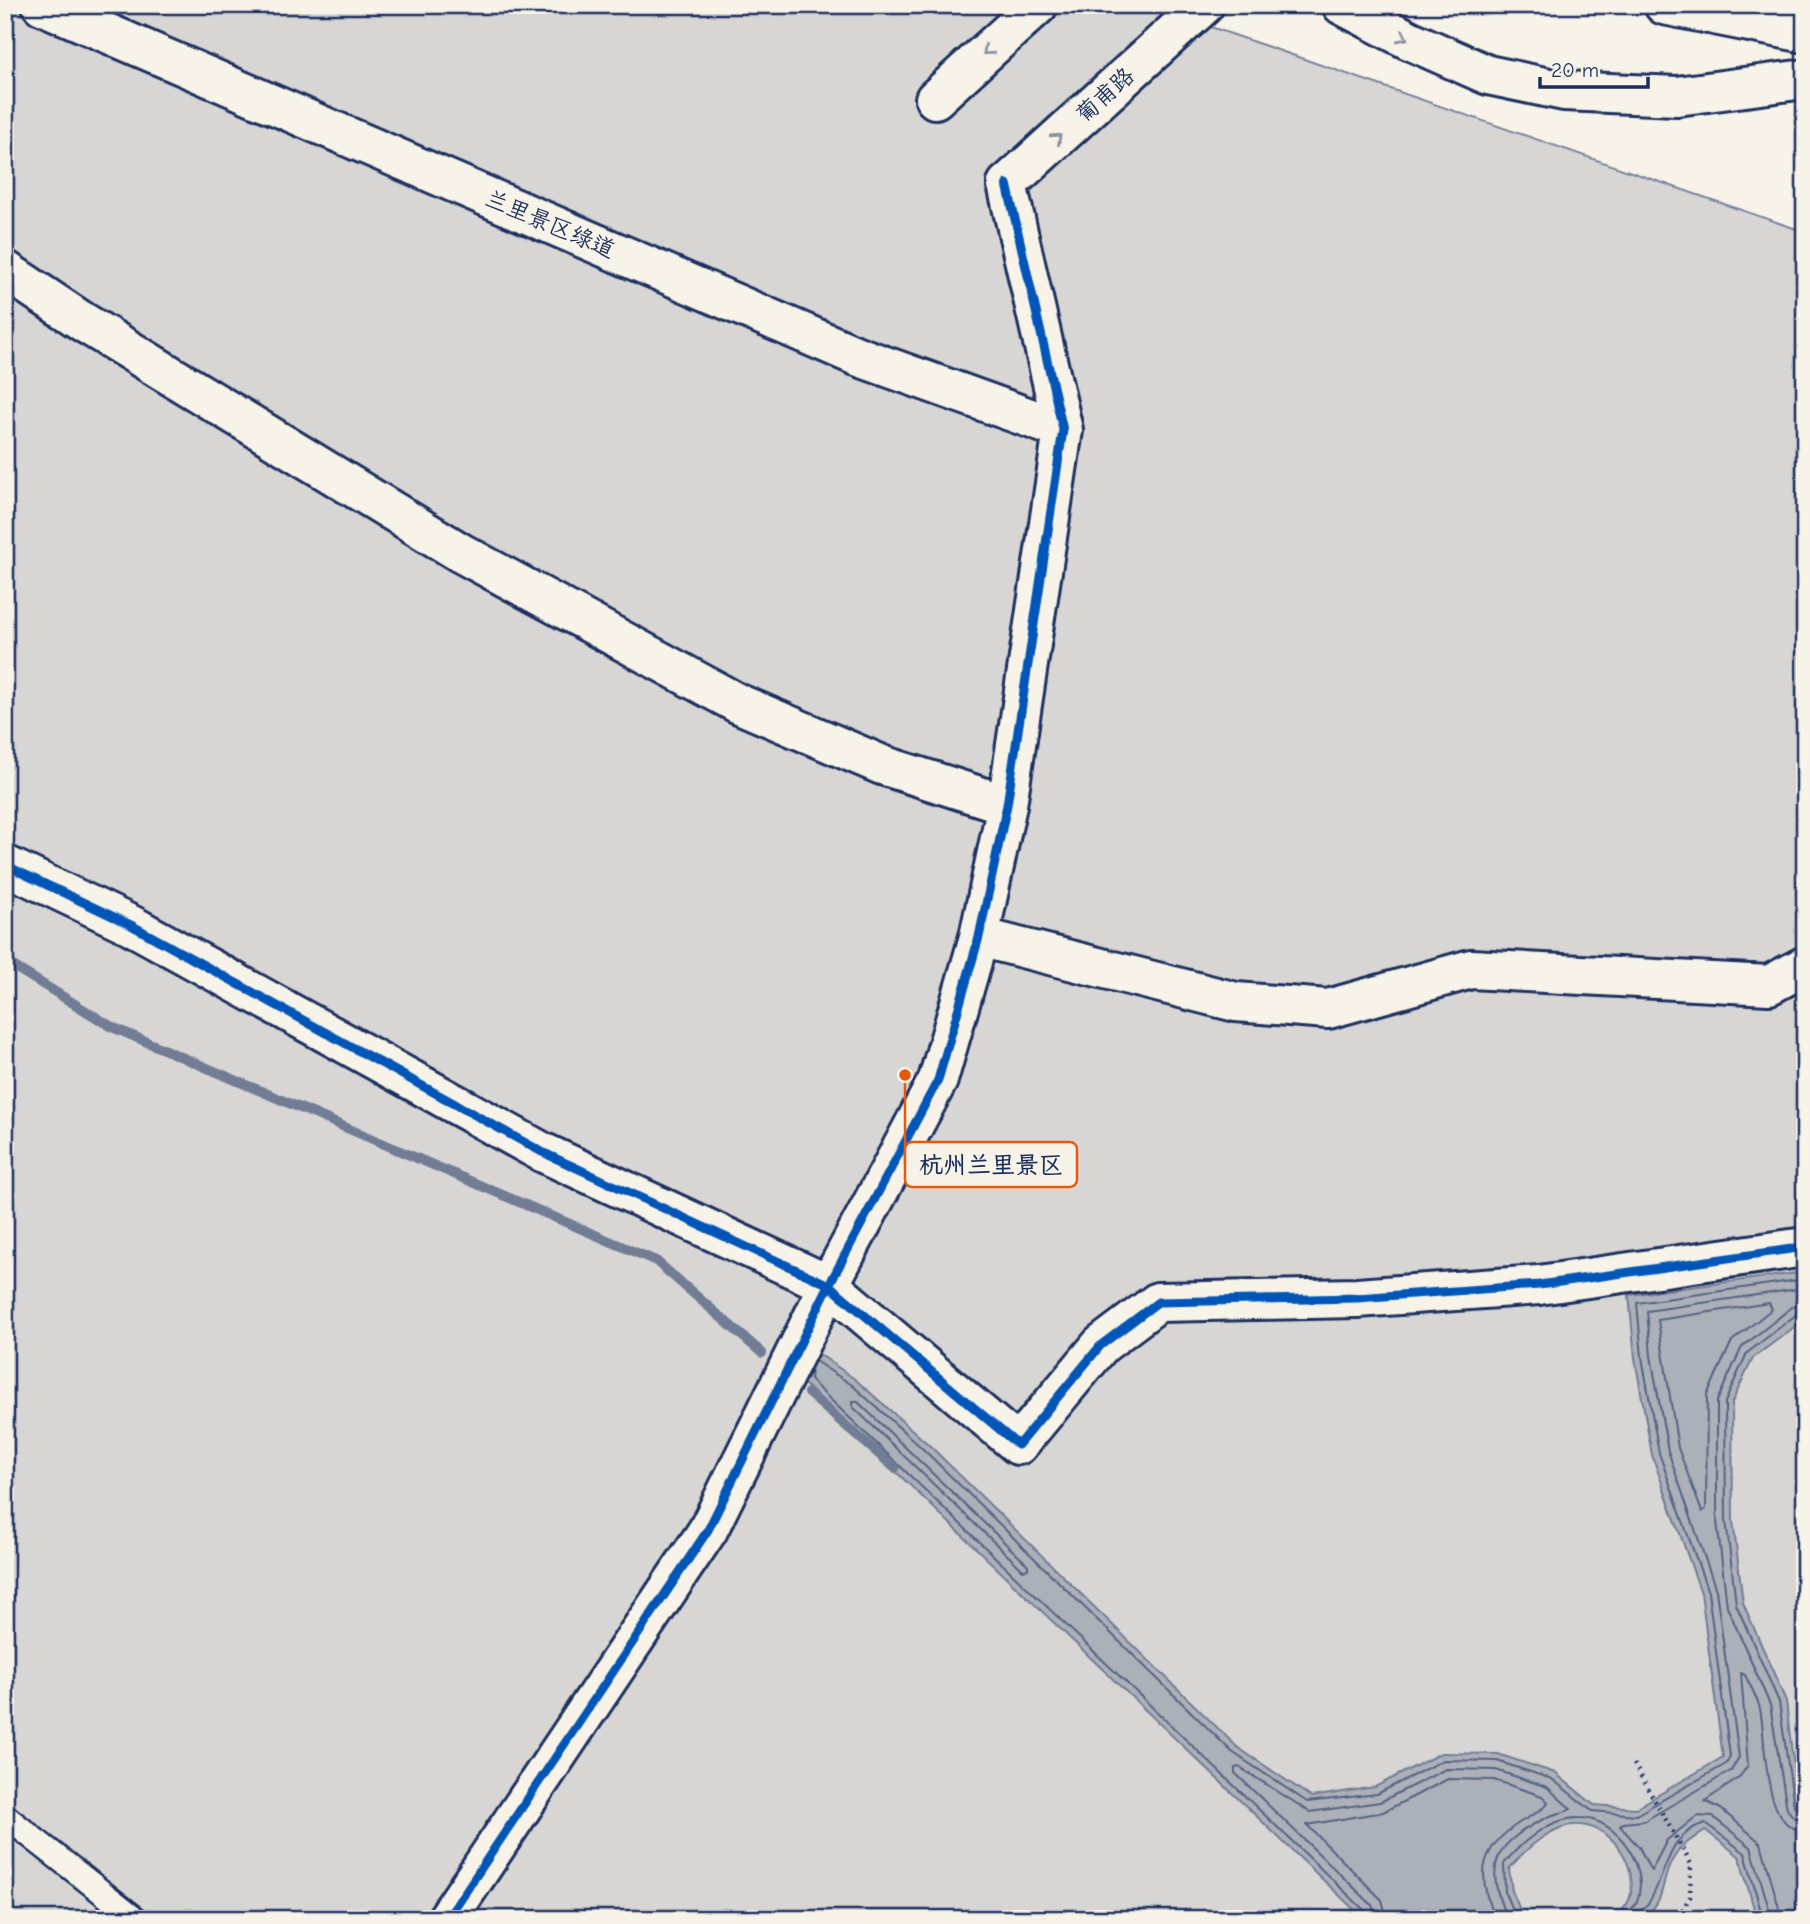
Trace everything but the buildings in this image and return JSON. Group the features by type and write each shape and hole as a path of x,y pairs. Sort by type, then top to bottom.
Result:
{"street":[{"name":"兰里景区绿道","path":"42,5 857,356 1063,429"},
{"path":"935,99 1038,5"},
{"name":"葡甫路","path":"1063,429 1007,184 1203,5"},
{"path":"1342,5 1409,40 1488,75 1564,92 1677,96 1805,79"},
{"path":"1664,5 1805,33"},
{"path":"5,270 83,322 461,553 737,703 882,765 1007,806"},
{"path":"447,1919 708,1530 829,1285 938,1080 979,937 1007,806 1063,429"},
{"path":"5,864 131,925 542,1152 829,1285 1018,1445 1101,1345 1158,1302 1357,1298 1539,1286 1805,1247"},
{"path":"979,937 1236,1002 1328,1009 1471,968 1769,985 1805,966"}],"lane":[{"path":"5,1816 136,1919"}],"path":[{"path":"1633,1765 1691,1864 1690,1896 1677,1919"}],"shaded area":[{"path":"5,5 1147,5 1805,232 1805,1919 5,1919"}],"water":[{"path":"1805,1272 1805,1319 1753,1358 1732,1402 1733,1520 1743,1603 1786,1701 1792,1754 1805,1821 1805,1919 1757,1919 1739,1856 1705,1830 1679,1850 1671,1863 1655,1906 1647,1913 1615,1919 1630,1897 1632,1885 1627,1861 1604,1833 1581,1825 1571,1825 1540,1839 1509,1869 1512,1891 1524,1919 1364,1919 801,1381 809,1347 856,1380 928,1444 1237,1747 1311,1797 1375,1787 1441,1753 1498,1754 1555,1773 1594,1805 1636,1808 1723,1757 1701,1593 1652,1455 1635,1358 1629,1295"}],"waterway":[{"path":"5,961 112,1027 656,1261 762,1353"},
{"path":"808,1393 895,1468"}],"cycle path":[{"path":"447,1919 708,1530 829,1285 938,1080 979,937 1007,805 1063,430 1007,184"},
{"path":"5,865 131,925 542,1152 829,1285 1018,1445 1101,1345 1158,1302 1357,1298 1539,1285 1805,1247"}],"place":[{"name":"杭州兰里景区","path":"905,1075"}]}
